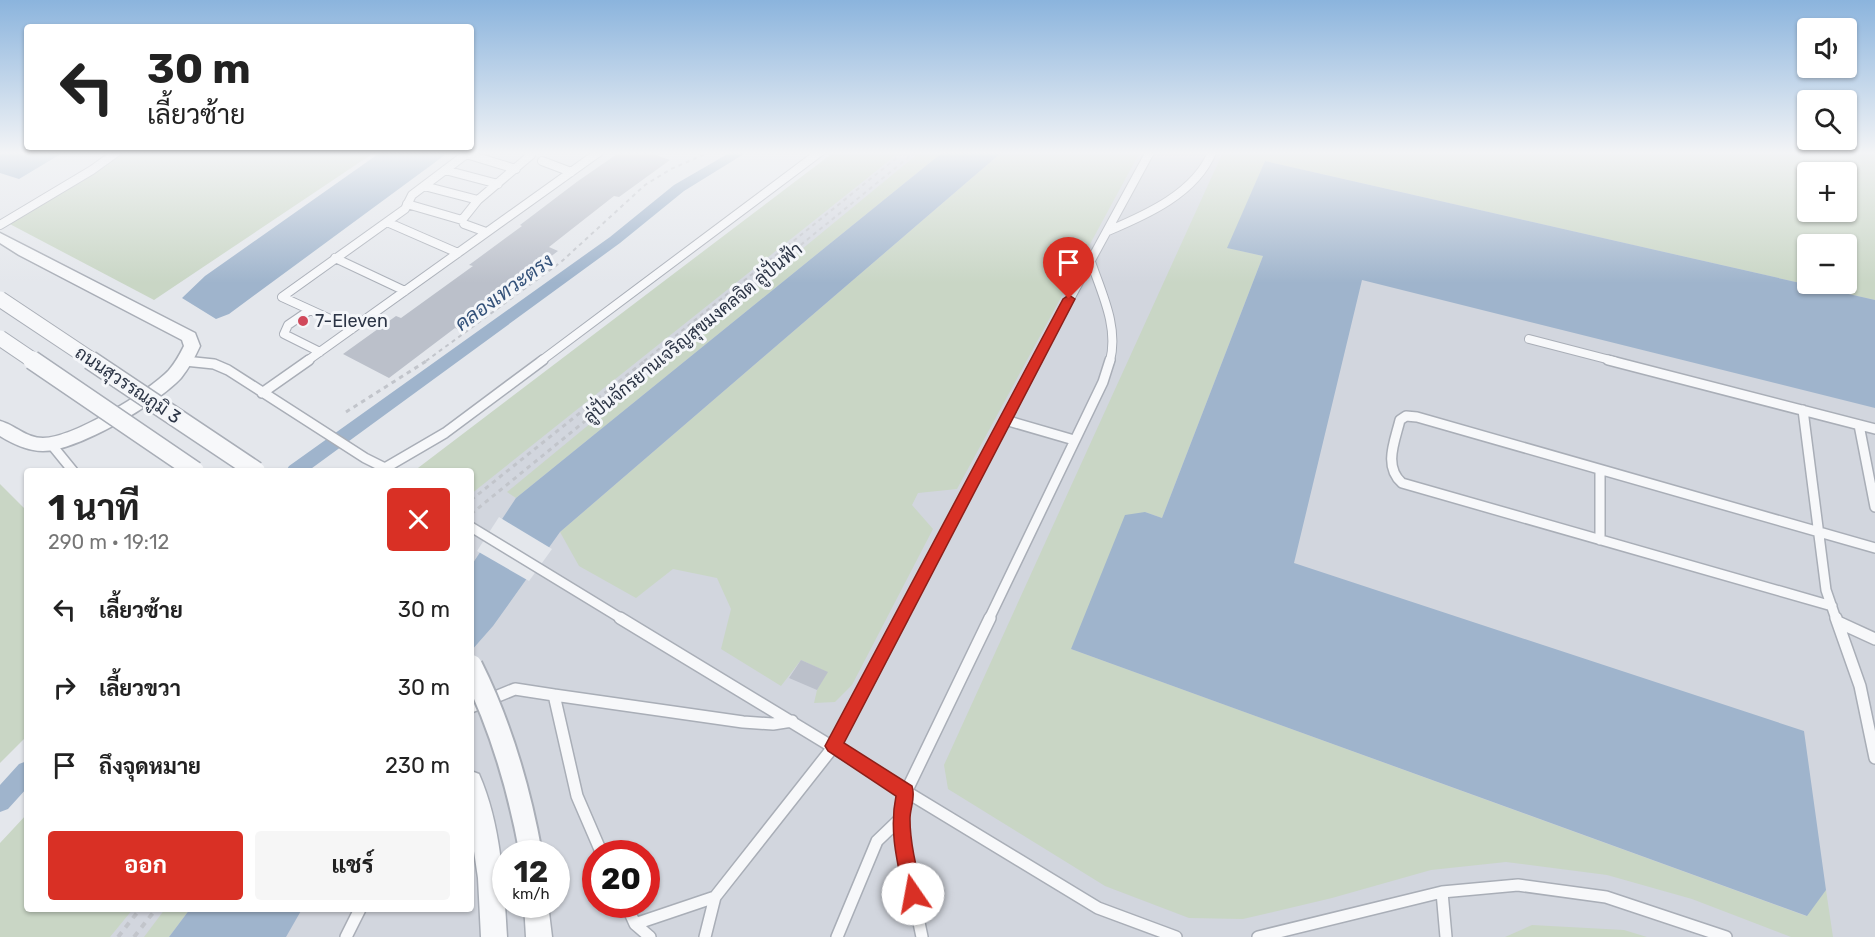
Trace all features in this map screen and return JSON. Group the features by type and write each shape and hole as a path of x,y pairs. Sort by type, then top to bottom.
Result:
{"street":[{"path":"0,237 24,252 189,337 192,346 185,361 170,380 96,427 51,444 28,442 14,437 0,427"},
{"name":"ถนนสุวรรณภูมิ 3","path":"0,299 252,468"},
{"name":"ถนนสุวรรณภูมิ 3","path":"0,338 191,468"},
{"path":"474,671 486,693 509,759 528,840"},
{"path":"474,794 487,846 493,895 494,937"},
{"path":"537,918 539,936"}],"lane":[{"path":"0,225 49,196"},
{"path":"352,329 282,297 405,209 412,196"},
{"path":"462,196 478,200"},
{"path":"462,220 483,196"},
{"path":"262,393 537,196"},
{"path":"386,468 445,433 761,196"},
{"path":"705,937 715,897 834,746 1090,259 1127,196"},
{"path":"1108,231 1138,218 1174,196"},
{"path":"407,204 462,220 464,224 486,232"},
{"path":"387,222 458,253"},
{"path":"335,258 405,291"},
{"path":"922,937 904,851 901,818 906,792 1103,382 1112,354 1113,339 1108,314 1090,259"},
{"path":"310,310 288,325 284,334 320,352"},
{"path":"1528,339 1875,429"},
{"path":"185,361 214,364 228,370 380,468"},
{"path":"1803,410 1826,590 1868,712 1875,758"},
{"path":"1832,606 1402,483 1394,478 1390,468 1400,420 1406,416 1875,548"},
{"path":"1005,420 1074,440"},
{"path":"1859,424 1875,507"},
{"path":"51,444 71,468"},
{"path":"1600,470 1600,540"},
{"path":"475,529 1098,908 1176,937"},
{"path":"1838,622 1875,639"},
{"path":"474,707 515,689 743,722 773,724 792,721"},
{"path":"554,695 577,796 596,840"},
{"path":"837,937 877,841 901,818"},
{"path":"1258,937 1442,892 1518,885 1606,897 1726,937"},
{"path":"1442,892 1446,937"},
{"path":"635,924 715,897"},
{"path":"346,937 358,912"},
{"path":"632,918 635,924 650,937"}],"path":[{"path":"346,412 419,366 561,262 633,196"},
{"path":"474,498 850,196"},
{"name":"ลู่ปั่นจักรยานเจริญสุขมงคลจิต ลู่ปั่นฟ้า","path":"474,512 861,196"},
{"path":"118,937 138,912"},
{"path":"134,937 154,912"}],"shaded area":[{"path":"785,196 1797,196 1797,222 1857,222 1857,196 1875,196 1875,937 0,937 24,912 474,912 474,468"}],"green space":[{"path":"51,196 310,196 154,300 6,222"},
{"path":"776,196 845,196 474,492 474,468 418,468"},
{"path":"867,196 889,196 516,498 507,492"},
{"path":"951,196 1116,196 957,489 918,493 912,505 933,529 852,685 835,702 814,703 817,690 827,672 801,660 781,686 721,649 731,609 717,578 673,569 636,598 579,566 560,532"},
{"path":"1203,196 1250,196 1228,248 1263,256 1162,518 1145,512 1071,649 1806,916 1826,890 1833,937 1791,937 1692,899 1607,875 1506,862 1431,870 1332,898 1243,919 1189,918 1105,886 948,789 944,765"},
{"path":"1417,196 1797,196 1797,222 1857,222 1857,196 1875,196 1875,300 1849,294 1857,294 1857,234 1797,234 1797,282"},
{"path":"0,484 24,508 24,739 0,763"},
{"path":"24,817 24,912 131,912 110,937 0,937 0,843"},
{"path":"163,912 188,912 169,937 144,937"},
{"path":"1532,925 1624,930 1647,937 1505,937"}],"water":[{"path":"319,196 390,196 229,314 216,319 182,298 205,276"},
{"path":"889,196 951,196 560,532 493,626 474,648 474,561 516,498"},
{"path":"1250,196 1417,196 1797,282 1797,294 1849,294 1875,300 1875,408 1362,280 1294,563 1804,731 1826,890 1807,916 1071,649 1125,515 1145,512 1162,518 1263,256 1227,248"},
{"path":"188,912 300,912 286,937 169,937"}],"pier":[{"path":"499,517 552,549 529,581 477,551"}],"building":[{"path":"559,196 621,196 614,196 549,247 558,251 504,292 508,294 459,330 455,328 389,378 343,354 396,316 401,318 473,266 469,265 522,226 520,225"},
{"path":"801,660 828,672 817,690 789,678"}],"waterway":[{"name":"คลองเทวะตรง","path":"299,468 615,240 669,196"},
{"name":"คลองเทวะตรง","path":"0,801 24,775"}],"place":[{"name":"7-Eleven","path":"303,321"}],"route":[{"path":"913,894 904,851 901,818 906,792 834,746 1069,299"}]}
